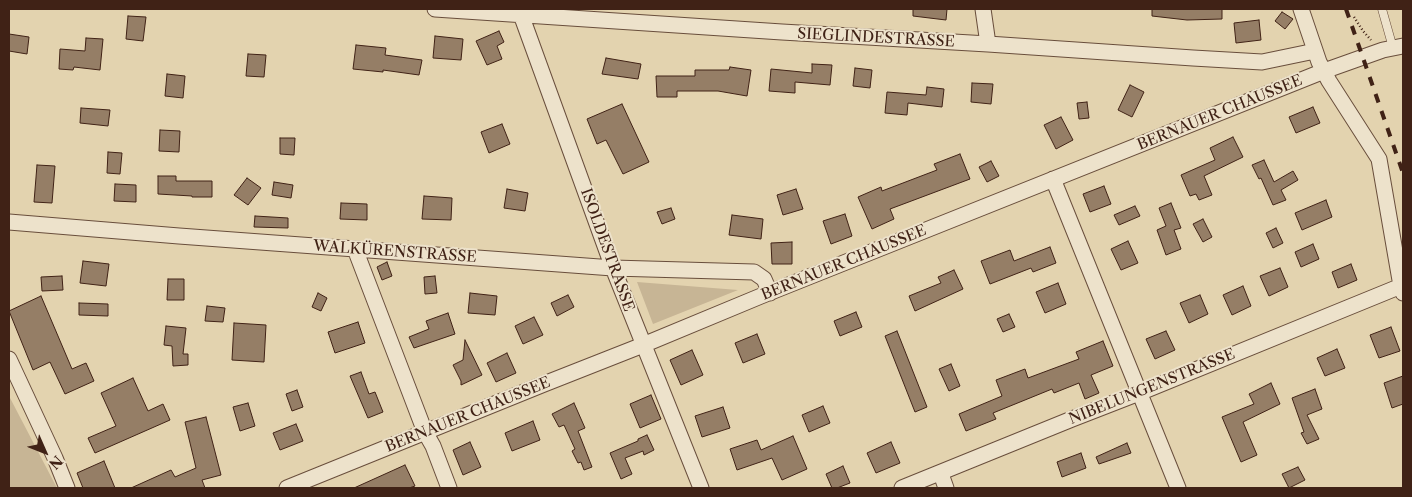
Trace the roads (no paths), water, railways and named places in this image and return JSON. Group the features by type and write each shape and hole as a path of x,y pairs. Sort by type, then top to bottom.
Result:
{"street":[{"name":"SIEGLINDESTRASSE","path":"435,9 521,12 782,32 1262,62 1315,51"},
{"path":"983,9 988,44"},
{"path":"1300,9 1324,72 1379,159 1402,290"},
{"name":"ISOLDESTRASSE","path":"521,12 613,268 701,488"},
{"name":"BERNAUER CHAUSSEE","path":"287,488 1053,179 1324,72 1383,50 1398,47"},
{"path":"1053,179 1178,488"},
{"name":"WALKÜRENSTRASSE","path":"9,222 613,268 754,272 764,279 770,293"},
{"path":"355,249 425,432 433,446 449,488"},
{"name":"NIBELUNGENSTRASSE","path":"902,488 1072,419 1402,290"},
{"path":"9,359 67,488"},
{"path":"940,474 946,488"}],"lane":[{"path":"1382,9 1398,47"}],"railway":[{"path":"1346,9 1403,173"}]}
